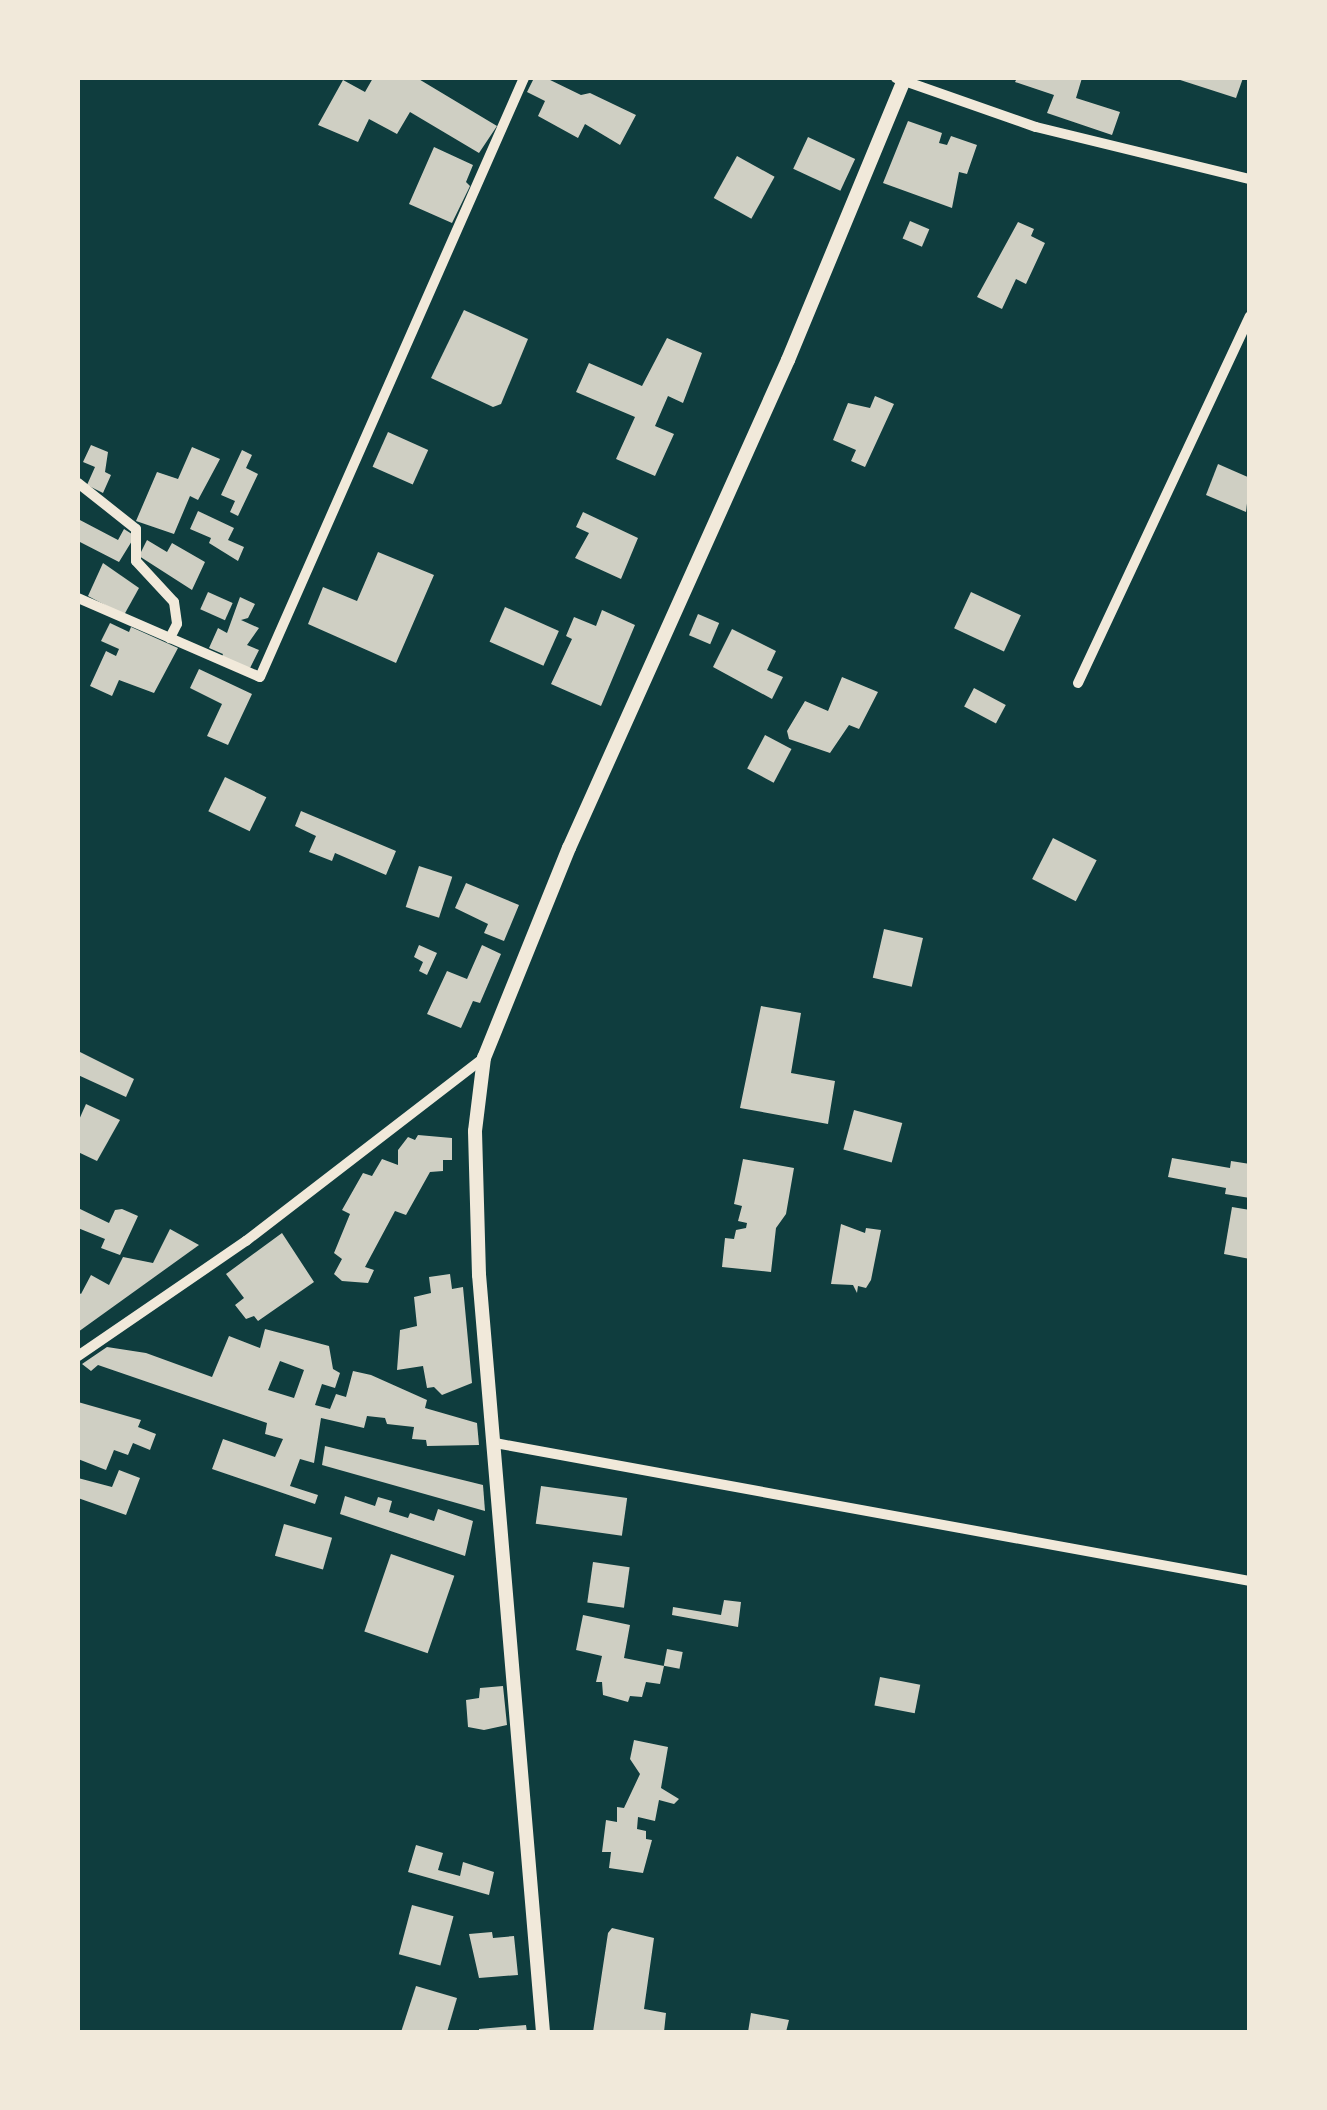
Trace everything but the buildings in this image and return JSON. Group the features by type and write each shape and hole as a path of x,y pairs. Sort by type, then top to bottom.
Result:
{"street":[{"path":"78,598 260,677 524,78"},
{"path":"543,2032 479,1276 475,1149 484,1058 570,848 788,360 901,79 1036,127 1250,179"},
{"path":"1078,683 1250,316"},
{"path":"78,483 136,529 136,561 174,602 177,624 170,638"},
{"path":"78,1356 246,1241 484,1058"},
{"path":"495,1442 1250,1581"}]}
